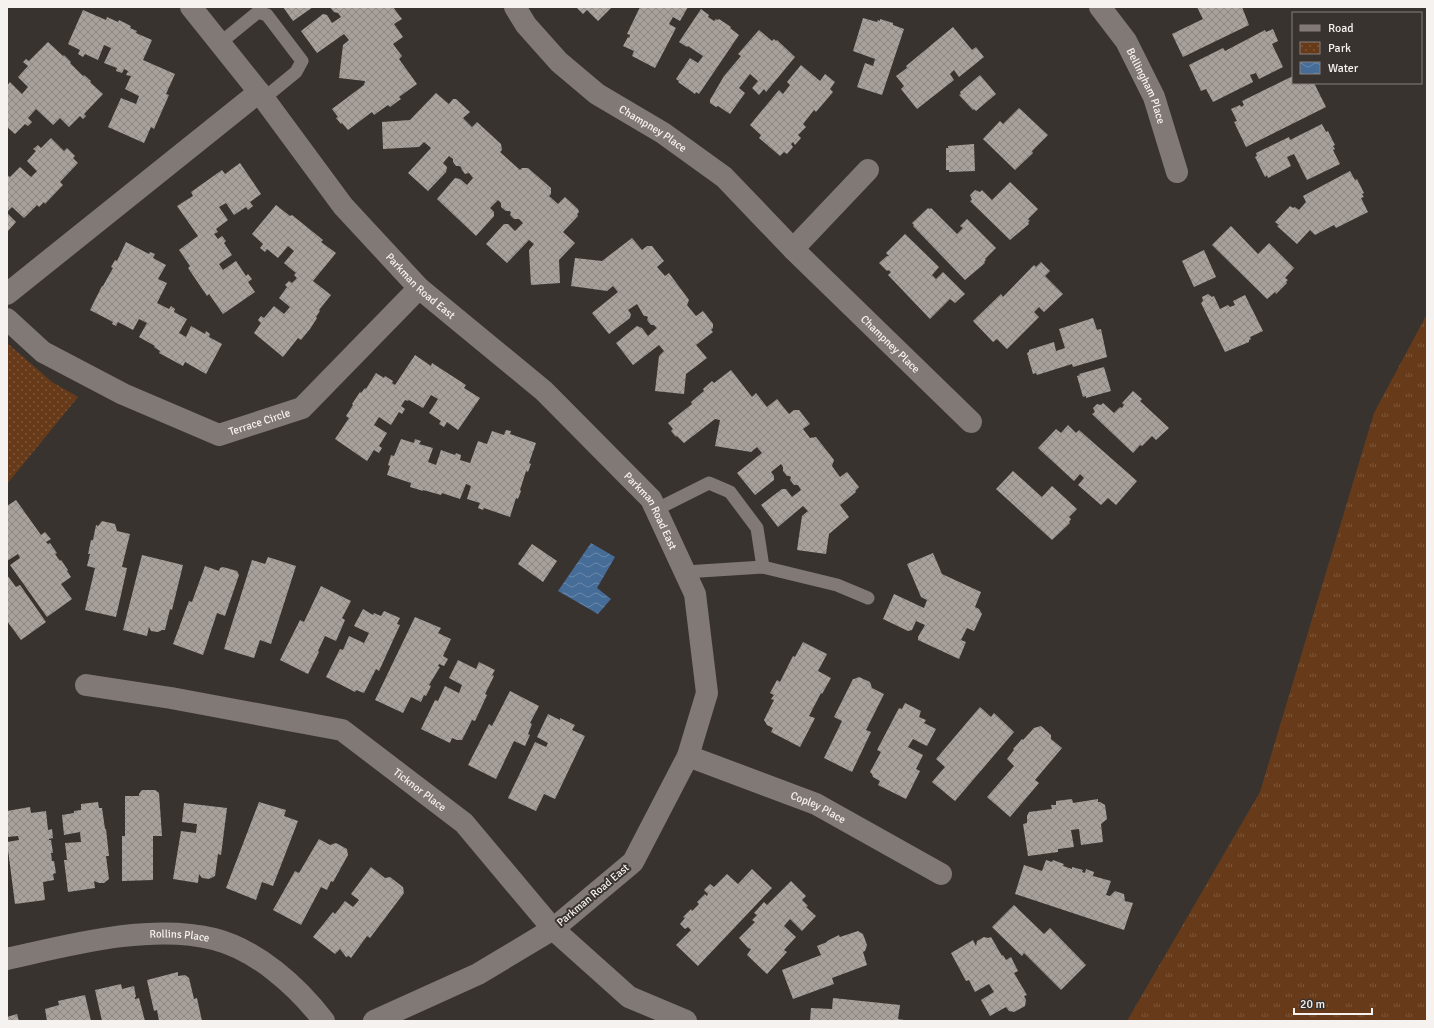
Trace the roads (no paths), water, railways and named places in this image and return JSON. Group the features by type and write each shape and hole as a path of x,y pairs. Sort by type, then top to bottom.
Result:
{"street":[{"name":"Parkman Road East","path":"191,7 261,96 343,206 419,288 544,391 651,500 695,594 707,693 688,756 634,862 553,929 478,974 374,1021"},
{"name":"Champney Place","path":"515,7 526,25 559,62 597,94 663,133 724,177 793,249 971,422"},
{"name":"Bellingham Place","path":"1100,7 1126,41 1154,97 1177,172"},
{"path":"7,294 261,96"},
{"path":"793,249 868,170"},
{"name":"Terrace Circle","path":"7,319 43,352 123,394 220,435 302,408 419,288"},
{"name":"Ticknor Place","path":"86,685 171,698 342,730 464,823 553,929 629,997 686,1021"},
{"name":"Copley Place","path":"688,756 816,804 941,874"},
{"name":"Rollins Place","path":"7,959 74,944 148,933 182,934 214,939 238,948 286,980 312,1006 324,1021"}],"lane":[{"path":"220,43 258,12 267,16 302,61 296,72 261,96"},
{"path":"655,510 710,483 730,492 757,528 763,566"},
{"path":"685,572 763,566 837,585 868,598"}],"water":[{"path":"591,543 615,557 597,588 611,599 598,614 558,591"}]}
